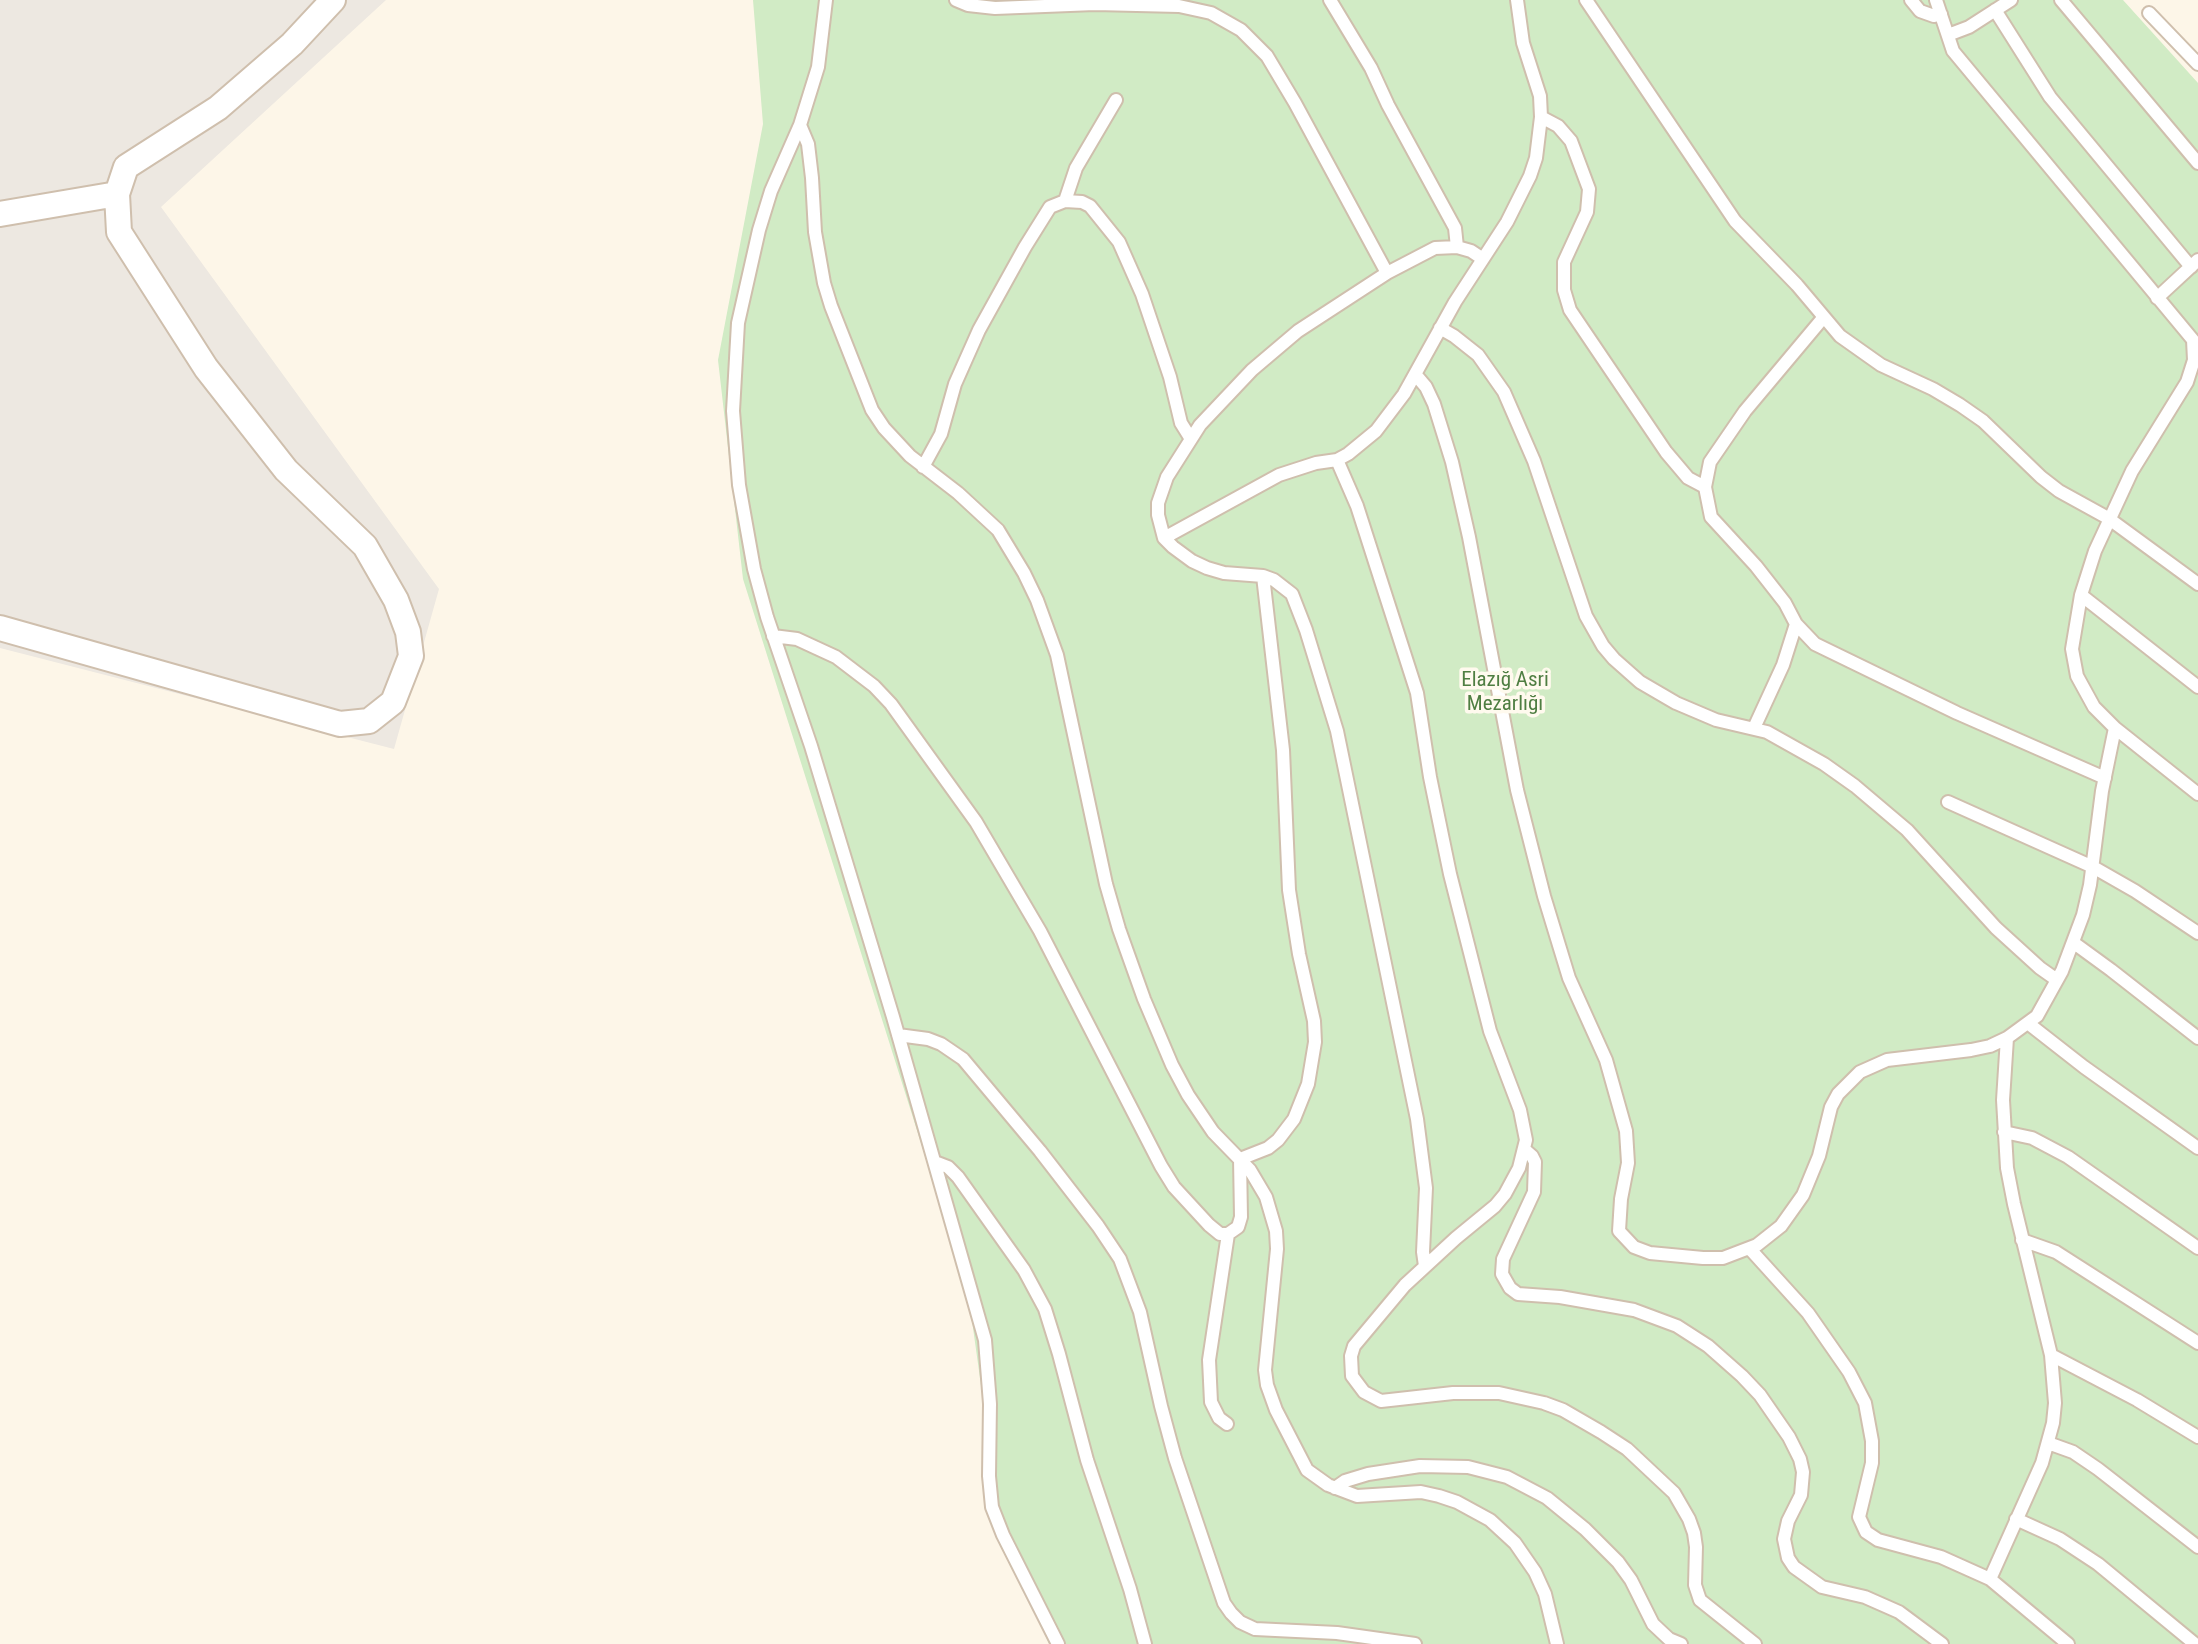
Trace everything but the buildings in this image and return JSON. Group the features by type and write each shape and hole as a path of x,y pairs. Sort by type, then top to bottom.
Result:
{"street":[{"path":"0,628 340,724 369,721 393,702 411,656 408,632 397,600 365,546 286,470 206,368 119,232 117,194 126,167 218,108 292,44 333,0"},
{"path":"0,214 117,194"}],"lane":[{"path":"826,0 818,67 800,125 771,191 755,242 738,323 733,411 738,485 754,569 773,636 811,746 935,1161 985,1339 990,1404 989,1476 992,1507 1003,1535 1058,1644"},
{"path":"956,0 968,5 995,8 1095,4 1179,6 1211,13 1241,30 1267,56 1387,273"},
{"path":"1330,0 1371,68 1388,105 1455,228 1457,247"},
{"path":"1164,538 1279,475 1316,463 1337,460 1359,446 1391,413 1440,328 1507,222 1530,176 1539,139 1540,96 1523,43 1517,0"},
{"path":"1586,0 1680,138 1714,195 1754,244 1797,285 1840,336 1870,358 1960,405 1990,428 2059,491 2108,519 2198,584"},
{"path":"1910,0 1920,11 1934,16 1941,14"},
{"path":"1936,0 1953,51 2193,340 2196,360 2187,382 2132,471 2091,560 2081,595 2073,649 2077,676 2087,698 2115,728 2198,794"},
{"path":"1948,35 1969,27 2011,0"},
{"path":"2061,0 2198,163"},
{"path":"1995,10 2050,97 2194,263 2157,298"},
{"path":"2149,13 2198,64"},
{"path":"1065,201 1076,168 1116,100"},
{"path":"1541,117 1558,126 1572,141 1589,189 1587,212 1564,262 1564,290 1570,310 1666,452 1688,478 1705,487"},
{"path":"800,125 808,144 813,177 819,259 831,306 872,410 898,444 998,530 1024,573 1057,655 1106,884 1131,964 1172,1065 1188,1096 1213,1132 1250,1170 1266,1197 1276,1231 1277,1249 1265,1356 1267,1385 1276,1410 1307,1470 1335,1488 1357,1496 1421,1492 1457,1502 1490,1520 1515,1544 1535,1572 1545,1594 1557,1644"},
{"path":"923,467 942,434 955,384 979,330 1024,247 1050,207 1065,201 1082,202 1090,206 1119,242 1142,294 1170,377 1181,423 1191,439"},
{"path":"1425,1266 1423,1252 1426,1188 1423,1154 1337,731 1306,630 1292,593 1274,580 1263,576 1224,573 1207,568 1182,555 1164,538 1158,515 1160,494 1167,477 1200,425 1252,370 1297,331 1387,273 1436,248 1457,247 1471,251 1483,259"},
{"path":"1824,318 1745,411 1710,462 1705,487 1711,517 1771,584 1796,624 1815,644 1957,713 2105,778"},
{"path":"1440,328 1454,335 1478,355 1504,392 1534,461 1586,616 1603,646 1626,671 1676,703 1716,720 1754,728 1780,738 1824,764 1884,809 1929,851 1996,928 2057,980"},
{"path":"1415,373 1434,404 1452,462 1517,790 1544,896 1569,978 1606,1060 1626,1131 1628,1163 1621,1199 1619,1231 1625,1240 1642,1251 1683,1257 1723,1258 1750,1249 1770,1237 1781,1226 1803,1195 1819,1156 1831,1107 1848,1082 1860,1072 1887,1060 1970,1051 2007,1038 2037,1016 2074,943 2090,885 2115,728"},
{"path":"1337,460 1357,506 1417,693 1430,777 1448,862 1490,1031 1520,1110 1525,1140 1513,1181 1495,1206 1425,1266 1378,1315 1354,1346 1350,1366 1357,1385 1372,1398 1381,1401 1476,1392 1521,1397 1563,1410 1626,1449 1674,1493 1689,1519 1696,1547 1695,1585 1700,1600 1755,1644"},
{"path":"1240,1159 1268,1148 1278,1140 1294,1119 1308,1084 1315,1042 1314,1021 1299,954 1289,890 1283,750 1263,576"},
{"path":"2081,595 2198,687"},
{"path":"1754,728 1783,665 1796,624"},
{"path":"773,636 797,639 835,657 874,686 891,704 975,822 1040,931 1174,1187 1199,1216 1220,1234 1228,1234 1238,1227 1241,1217 1240,1159"},
{"path":"1948,802 2093,867 2198,933"},
{"path":"2074,943 2198,1038"},
{"path":"2029,1024 2123,1097 2198,1148"},
{"path":"898,1035 928,1039 941,1044 963,1059 1040,1151 1120,1259 1140,1312 1175,1458 1224,1603 1231,1613 1240,1622 1255,1629 1336,1633 1415,1644"},
{"path":"1990,1579 2042,1462 2055,1403 2051,1355 2007,1168 2003,1100 2007,1038"},
{"path":"2004,1132 2032,1138 2068,1157 2198,1248"},
{"path":"1524,1149 1535,1162 1534,1192 1503,1259 1502,1274 1510,1288 1518,1294 1560,1297 1634,1310 1677,1326 1708,1346 1760,1395 1783,1426 1801,1460 1801,1495 1788,1521 1784,1539 1788,1558 1794,1567 1822,1587 1865,1597 1899,1612 1942,1644"},
{"path":"935,1161 948,1167 958,1177 1024,1270 1045,1309 1087,1460 1130,1589 1145,1644"},
{"path":"1227,1424 1219,1418 1210,1402 1209,1360 1228,1234"},
{"path":"2022,1240 2056,1252 2198,1343"},
{"path":"1750,1249 1808,1313 1849,1372 1865,1403 1872,1441 1872,1463 1859,1517 1866,1532 1878,1540 1941,1557 1990,1579 2068,1644"},
{"path":"2051,1355 2137,1400 2198,1437"},
{"path":"2048,1443 2073,1452 2098,1469 2198,1547"},
{"path":"1335,1488 1345,1481 1368,1474 1444,1465 1488,1471 1525,1485 1547,1498 1586,1529 1618,1562 1653,1624 1670,1639 1681,1644"},
{"path":"2016,1519 2060,1539 2090,1558 2195,1644"}],"shaded area":[{"path":"0,0 386,0 161,207 439,589 394,749 0,648"}],"green space":[{"name":"Elazığ Asri Mezarlığı","path":"753,0 2123,0 2198,83 2198,1644 1049,1644 1002,1536 968,1292 743,579 718,360 763,124"}]}
